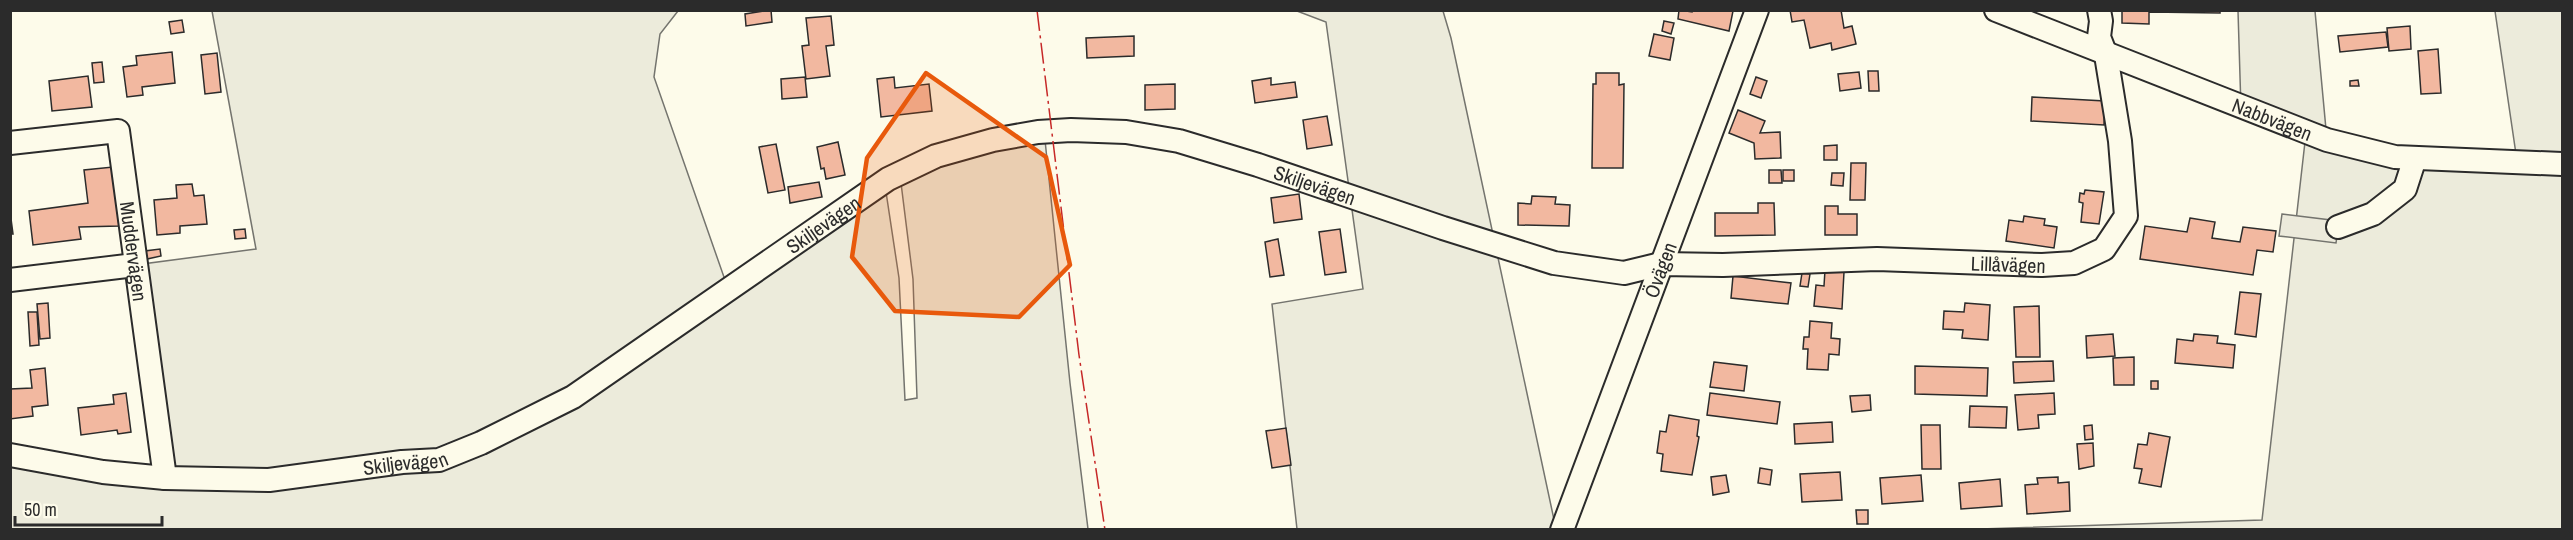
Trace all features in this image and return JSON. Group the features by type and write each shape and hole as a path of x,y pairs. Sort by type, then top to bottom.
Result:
{"street":[{"name":"Övägen","path":"1562,530 1757,10"},
{"name":"Nabbvägen","path":"1996,10 2327,140 2395,157 2562,164"},
{"name":"Lillåvägen","path":"1661,264 1723,265 1877,259 2042,265 2073,263 2104,249 2126,216 2120,141 2106,55 2099,37 2100,10"},
{"name":"Muddervägen","path":"10,143 118,130 165,478"},
{"name":"Skiljevägen","path":"10,455 103,472 165,478 269,480 402,462 439,460 573,397 888,179 936,156 993,140 1038,132 1071,130 1126,132 1179,141 1554,263 1624,273 1661,264"},
{"path":"2338,227 2373,214 2405,189 2415,158"},
{"path":"10,280 135,265"}],"highlighted area":[{"path":"926,73 1046,157 1070,265 1019,317 895,311 852,257 867,158"}],"shaded area":[{"path":"212,11 678,11 660,34 654,77 725,280 886,192 899,278 905,400 917,398 913,279 901,183 939,166 995,147 1045,140 1070,383 1088,529 11,529 10,455 165,478 135,265 256,249"},
{"path":"1297,11 1443,11 1451,38 1556,529 1297,529 1272,304 1363,289 1326,22"},
{"path":"2238,11 2315,11 2327,140 2517,161 2495,11 2562,11 2562,529 1949,530 2262,520 2306,133 2241,109"},
{"path":"2282,214 2339,221 2336,243 2279,236"}],"building":[{"path":"771,10 772,22 746,26 745,14"},
{"path":"1679,10 1733,11 1729,31 1678,19"},
{"path":"1790,10 1841,10 1844,28 1852,26 1856,44 1832,50 1831,43 1810,48 1804,20 1792,22"},
{"path":"2122,10 2220,10 2220,13 2149,12 2149,24 2122,23"},
{"path":"831,16 834,45 826,46 830,76 806,79 802,46 809,45 806,18"},
{"path":"182,20 184,32 171,34 169,22"},
{"path":"1664,21 1674,23 1671,34 1662,31"},
{"path":"2410,26 2411,49 2389,51 2387,28"},
{"path":"2386,32 2388,47 2340,52 2338,36"},
{"path":"1654,34 1674,38 1670,60 1649,56"},
{"path":"1134,36 1134,56 1087,58 1086,38"},
{"path":"2438,49 2441,93 2421,94 2418,51"},
{"path":"172,52 175,83 142,87 143,95 127,97 123,67 137,65 136,56"},
{"path":"217,53 221,92 205,94 201,55"},
{"path":"102,62 104,82 94,83 92,63"},
{"path":"1868,71 1878,71 1879,91 1869,91"},
{"path":"1859,72 1861,88 1840,91 1838,74"},
{"path":"1596,73 1619,73 1619,85 1624,84 1623,168 1592,168 1593,84 1596,84"},
{"path":"88,76 92,107 52,111 49,81"},
{"path":"805,77 807,97 782,99 781,79"},
{"path":"894,77 895,88 929,84 932,111 881,117 877,79"},
{"path":"1756,77 1767,81 1761,98 1750,94"},
{"path":"1271,78 1271,85 1295,82 1297,97 1255,103 1252,81"},
{"path":"2358,80 2359,86 2350,86 2350,81"},
{"path":"1175,84 1175,109 1145,110 1145,85"},
{"path":"2032,97 2105,101 2104,125 2031,121"},
{"path":"1738,110 1765,121 1760,133 1780,132 1781,158 1755,159 1754,143 1729,133"},
{"path":"1327,116 1332,145 1307,149 1303,120"},
{"path":"838,142 845,175 826,179 824,168 821,169 817,147"},
{"path":"776,144 785,190 768,193 759,147"},
{"path":"1837,145 1837,160 1824,160 1824,146"},
{"path":"1851,163 1866,163 1865,200 1850,200"},
{"path":"113,167 119,226 79,227 81,239 33,245 29,211 88,203 84,170"},
{"path":"1769,170 1781,170 1782,183 1769,183"},
{"path":"1783,170 1794,170 1794,181 1783,181"},
{"path":"1832,173 1844,173 1843,186 1831,185"},
{"path":"819,182 822,197 790,203 788,187"},
{"path":"192,184 194,196 204,195 207,224 180,226 180,233 157,235 154,200 177,198 176,185"},
{"path":"2085,190 2104,192 2099,224 2081,222 2083,203 2079,202 2080,193 2084,194"},
{"path":"1299,194 1302,219 1274,223 1271,198"},
{"path":"1532,196 1556,197 1555,204 1570,205 1569,226 1518,225 1518,203 1531,204"},
{"path":"1758,203 1774,203 1775,235 1715,236 1715,213 1758,213"},
{"path":"1825,206 1838,206 1838,214 1857,214 1857,235 1825,235"},
{"path":"10,211 13,234 10,234"},
{"path":"2024,216 2045,219 2044,225 2057,227 2054,248 2006,241 2009,220 2023,222"},
{"path":"2190,218 2215,222 2212,238 2240,242 2243,227 2276,231 2273,252 2257,250 2253,275 2140,259 2145,226 2187,232"},
{"path":"245,229 246,238 235,239 234,230"},
{"path":"1340,229 1346,272 1325,275 1319,232"},
{"path":"1278,239 1284,275 1270,277 1265,242"},
{"path":"160,249 161,256 147,259 145,251"},
{"path":"1825,270 1844,272 1842,309 1814,306 1816,285 1824,286"},
{"path":"1802,273 1810,274 1808,287 1800,286"},
{"path":"1733,276 1791,283 1788,304 1731,298"},
{"path":"2240,292 2261,294 2256,337 2235,334"},
{"path":"48,303 50,338 40,339 37,304"},
{"path":"1965,303 1990,305 1988,340 1962,338 1963,330 1943,329 1944,311 1964,312"},
{"path":"2039,306 2040,357 2016,357 2014,307"},
{"path":"28,312 37,312 39,345 30,346"},
{"path":"1810,321 1832,323 1831,338 1840,339 1839,355 1829,354 1828,370 1807,369 1808,349 1803,349 1804,337 1809,337"},
{"path":"2113,334 2115,356 2087,358 2086,336"},
{"path":"2194,334 2218,336 2217,343 2235,345 2233,368 2175,363 2177,339 2193,341"},
{"path":"2134,357 2134,385 2114,385 2113,358"},
{"path":"2053,361 2054,381 2014,383 2013,362"},
{"path":"1714,362 1747,366 1744,391 1710,387"},
{"path":"1915,366 1988,368 1987,396 1915,394"},
{"path":"45,368 48,405 32,407 33,416 10,419 10,389 32,388 30,370"},
{"path":"2151,381 2158,381 2158,389 2151,389"},
{"path":"126,393 131,432 118,434 117,430 81,435 78,408 114,404 113,395"},
{"path":"1710,393 1780,402 1777,424 1707,415"},
{"path":"2054,393 2055,414 2038,415 2039,428 2018,430 2015,395"},
{"path":"1870,395 1871,410 1852,412 1850,396"},
{"path":"1970,406 2007,407 2006,428 1969,427"},
{"path":"1669,415 1699,420 1697,436 1699,437 1692,475 1661,471 1663,454 1657,453 1660,431 1666,432"},
{"path":"1832,422 1833,442 1795,444 1794,424"},
{"path":"1921,425 1940,425 1941,469 1922,469"},
{"path":"2092,425 2093,439 2085,440 2084,426"},
{"path":"1286,428 1291,465 1272,468 1266,431"},
{"path":"2149,433 2170,437 2161,487 2139,483 2142,469 2134,468 2138,444 2147,445"},
{"path":"2093,443 2094,466 2079,469 2077,444"},
{"path":"1760,468 1772,470 1770,485 1758,483"},
{"path":"1840,472 1842,500 1802,502 1800,474"},
{"path":"1726,475 1729,492 1713,495 1711,477"},
{"path":"1921,475 1923,501 1882,504 1880,478"},
{"path":"2058,477 2058,483 2069,482 2070,511 2027,514 2025,485 2038,484 2037,478"},
{"path":"2000,479 2002,506 1961,509 1959,483"},
{"path":"1856,510 1868,510 1868,524 1857,524"}],"power":[{"path":"1037,10 1079,355 1105,530"}]}
